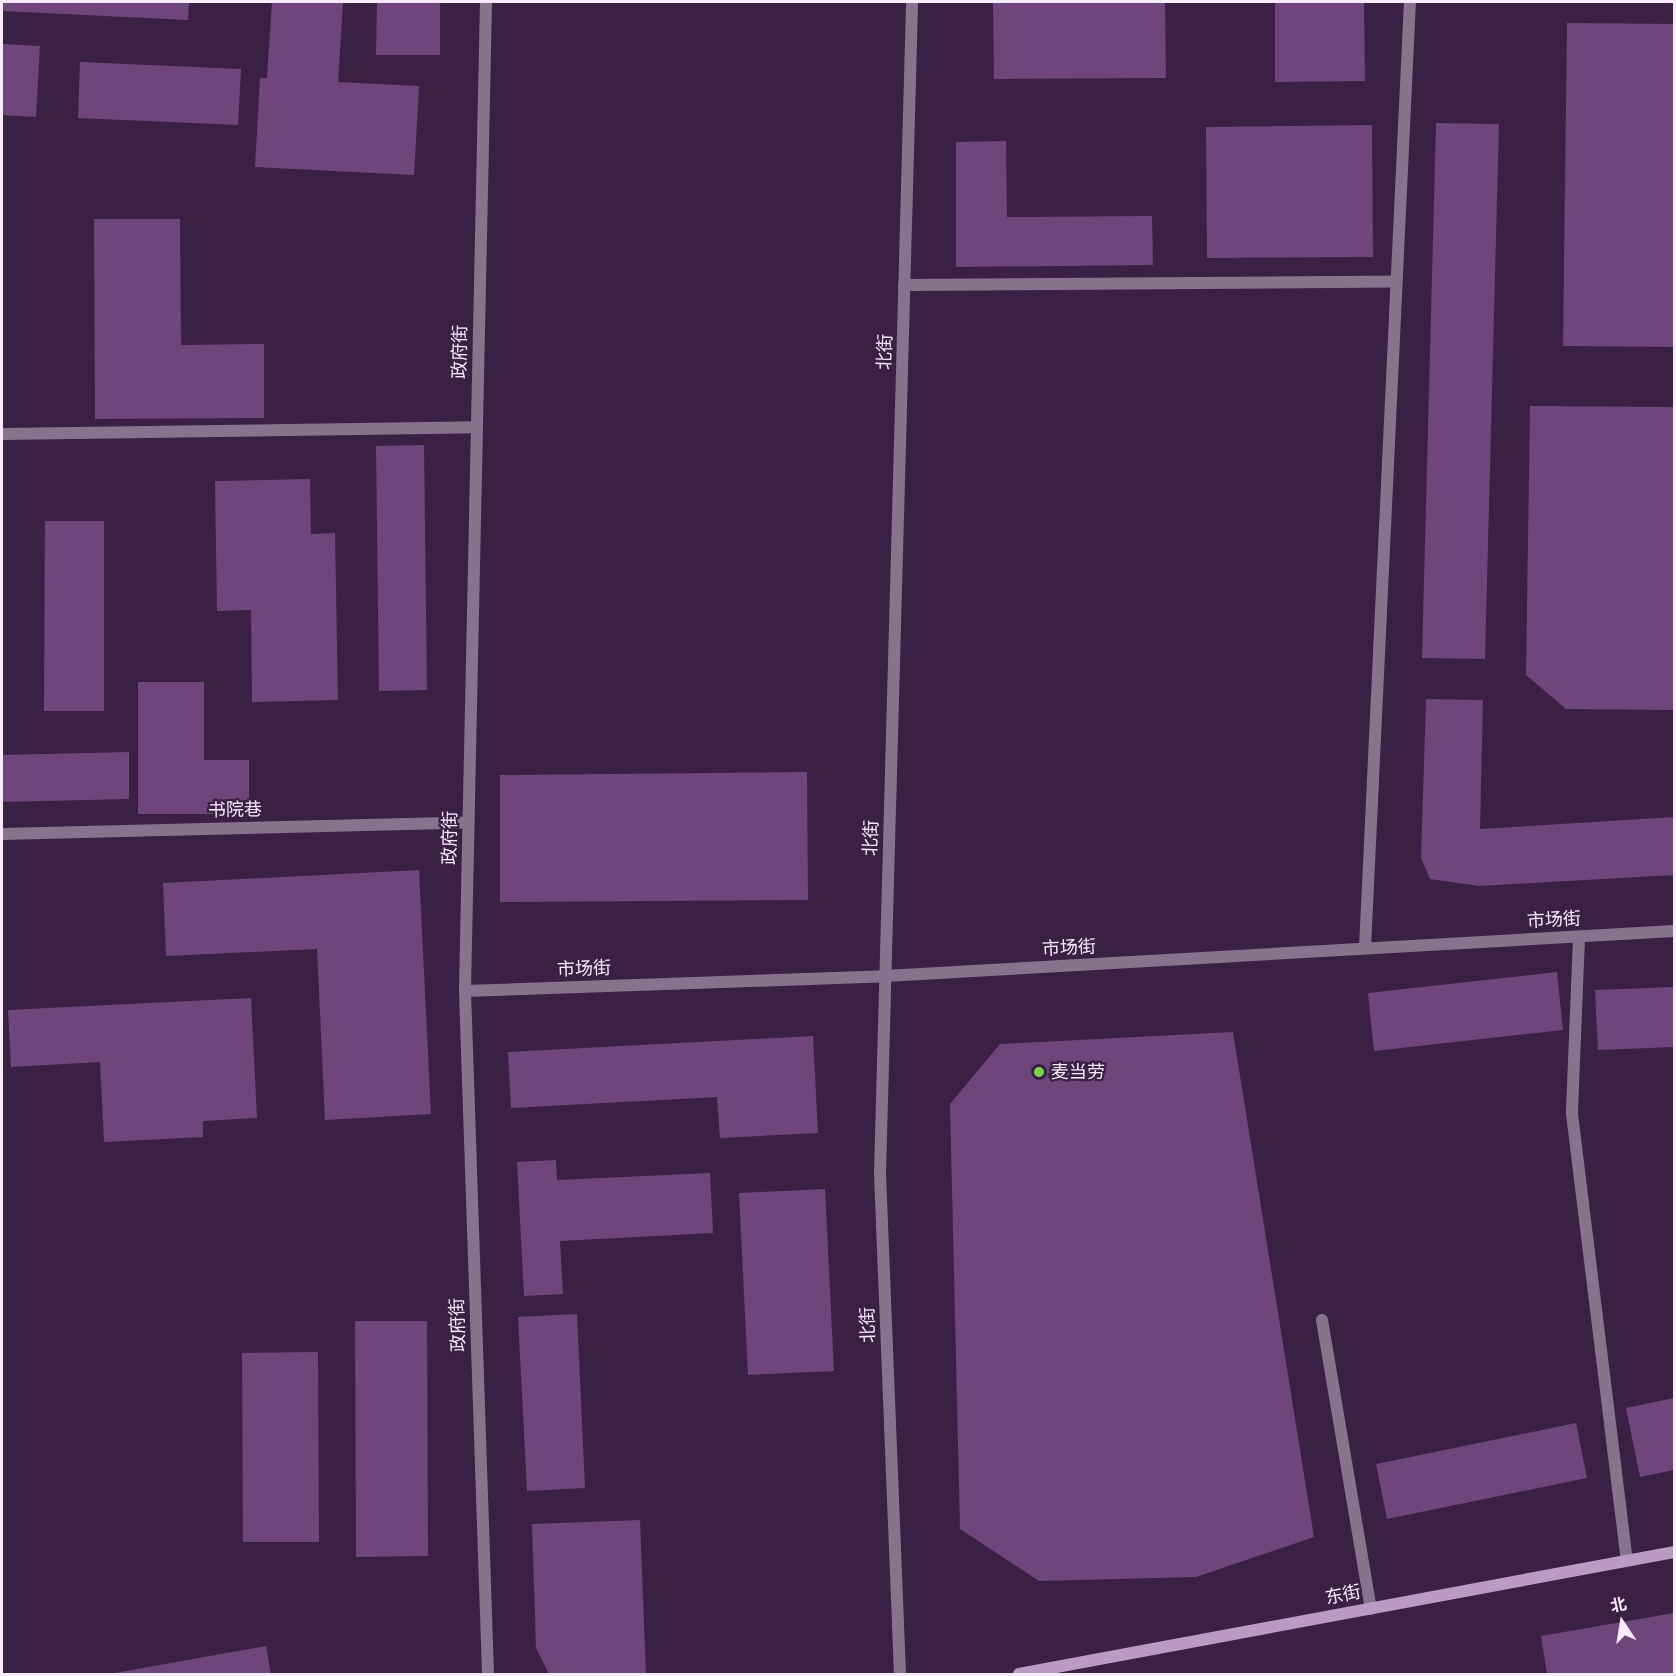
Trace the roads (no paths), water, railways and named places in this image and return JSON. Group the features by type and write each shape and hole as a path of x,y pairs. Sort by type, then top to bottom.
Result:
{"street":[{"name":"政府街","path":"486,2 465,991 488,1674"},
{"name":"北街","path":"900,1674 880,1173 912,2"},
{"path":"1365,948 1410,2"},
{"path":"904,285 1395,282"},
{"path":"2,434 477,427"},
{"name":"书院巷","path":"2,834 468,823"},
{"name":"市场街","path":"465,991 885,976 1674,931"},
{"path":"1579,937 1572,1114 1627,1561"},
{"path":"1322,1320 1371,1609"},
{"name":"东街","path":"1019,1674 1674,1552"}],"place":[{"name":"麦当劳","path":"1039,1072"}]}
